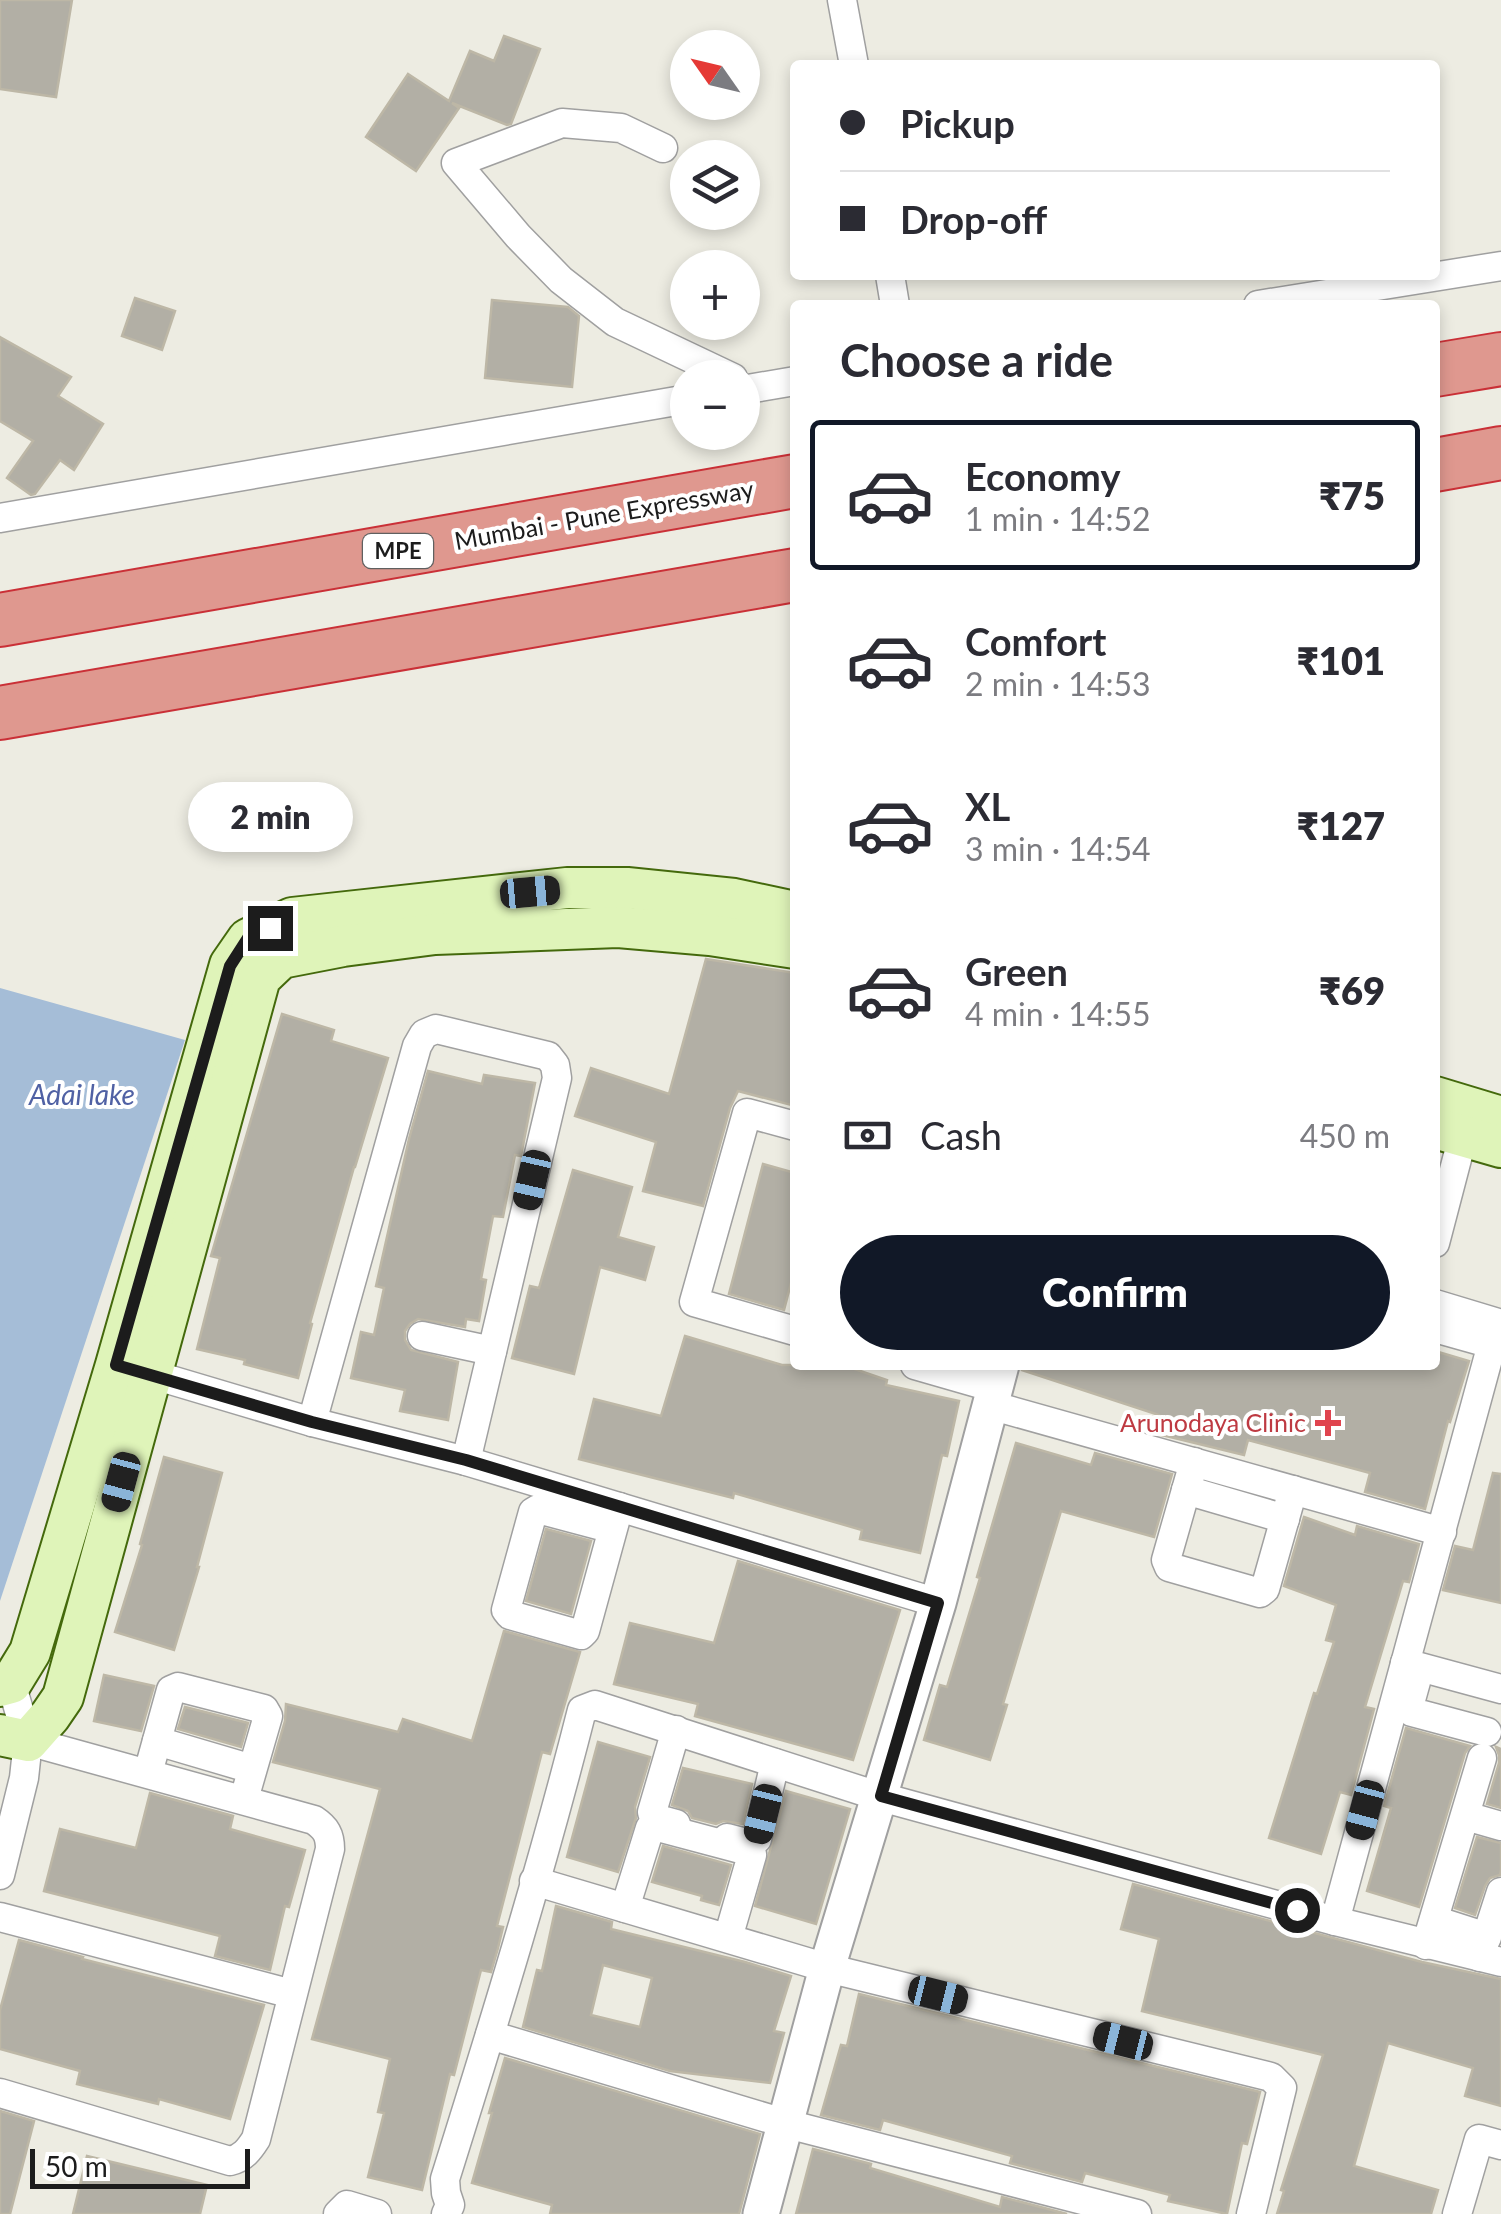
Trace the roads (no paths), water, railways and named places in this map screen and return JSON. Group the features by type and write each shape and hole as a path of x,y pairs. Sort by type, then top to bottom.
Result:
{"highway":[{"path":"1440,369 1501,358"},
{"path":"1440,464 1501,454"},
{"name":"Mumbai - Pune Expressway","path":"0,620 790,483"},
{"path":"0,713 790,576"}],"main road":[{"path":"14,1738 50,1716 63,1696 133,1370 230,966 248,938 292,918 567,888 627,888 734,900 790,911"},
{"path":"6,1684 30,1652 133,1370 260,978 282,958 435,934 618,927 790,947"},
{"path":"1440,1098 1501,1117"}],"street":[{"path":"842,0 853,60"},
{"path":"663,148 622,128 562,123 456,162 561,280 615,322 693,360"},
{"path":"1440,276 1501,266"},
{"path":"1289,300 1414,280"},
{"path":"760,383 790,381"},
{"path":"0,518 670,402"},
{"path":"312,1422 417,1046 424,1034 436,1029 548,1056 557,1078 466,1460"},
{"path":"790,1125 746,1113 694,1302 790,1329"},
{"path":"1440,1226 1466,1137"},
{"path":"1440,1306 1501,1324"},
{"path":"1334,1921 1412,1665 1442,1532 1492,1344 1440,1329"},
{"path":"422,1336 492,1351"},
{"path":"133,1370 312,1422 466,1460 616,1518 938,1603"},
{"path":"934,1370 995,1386 1194,1462 1442,1532"},
{"path":"762,2214 828,1968 938,1603 995,1386"},
{"path":"396,1443 401,1428 432,1435"},
{"path":"1194,1462 1166,1560 1169,1567 1260,1594 1293,1490"},
{"path":"1186,1490 1285,1518"},
{"path":"538,1509 616,1518 581,1635 510,1615 506,1610 533,1512 538,1509"},
{"path":"1412,1665 1501,1689"},
{"path":"1412,1665 1412,1712 1484,1745 1430,1933"},
{"path":"0,1874 24,1778 6,1684"},
{"path":"148,1773 171,1690 178,1687 264,1709 268,1716 244,1800"},
{"path":"454,2211 446,2193 446,2178 582,1710 596,1706 881,1796 1334,1921 1430,1933 1490,1952 1501,1892"},
{"path":"676,1730 652,1812 654,1818 750,1844 756,1839 775,1762"},
{"path":"0,2093 230,2161 250,2150 330,1849 324,1827 314,1820 14,1738"},
{"path":"157,1741 252,1769"},
{"path":"191,1784 201,1754"},
{"path":"1466,1816 1501,1826"},
{"path":"625,1908 650,1828 654,1826 748,1851 752,1855 728,1938"},
{"path":"534,1881 828,1968 1271,2077 1282,2088 1251,2214"},
{"path":"0,1916 292,1994"},
{"path":"490,2035 787,2124 1138,2214"},
{"path":"1457,2214 1479,2139 1501,2145"},
{"path":"338,2214 347,2205 377,2214"}],"water":[{"name":"Adai lake","path":"0,988 185,1040 0,1601"}],"place":[{"name":"Arunodaya Clinic","path":"1328,1423"}]}
